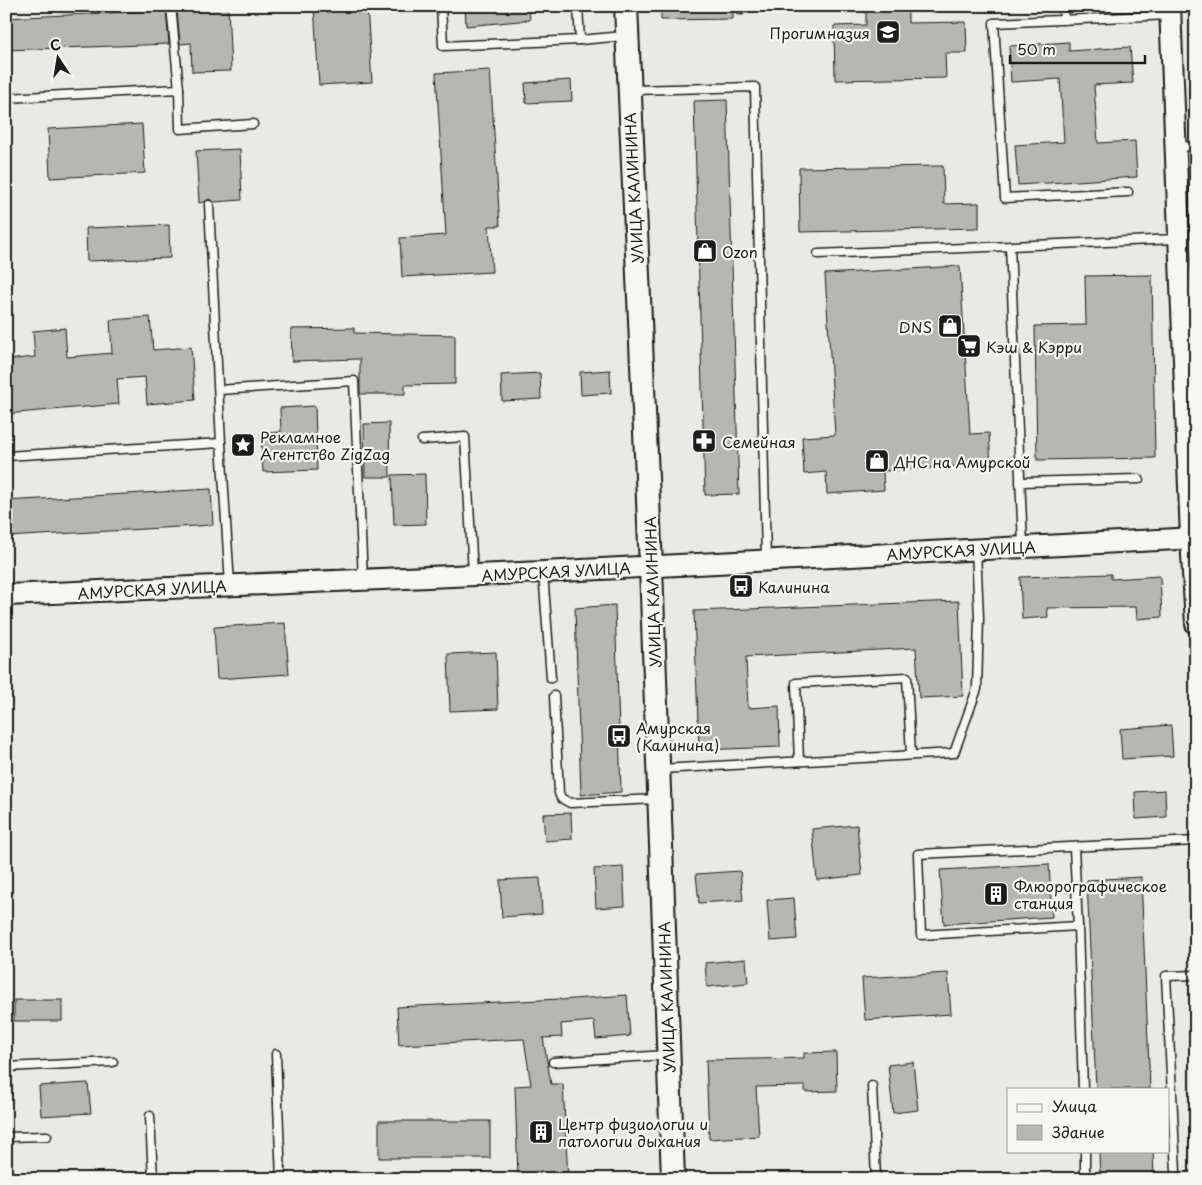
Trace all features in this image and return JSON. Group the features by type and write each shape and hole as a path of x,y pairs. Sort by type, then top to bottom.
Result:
{"main road":[{"name":"УЛИЦА КАЛИНИНА","path":"626,6 651,567 673,1179"}],"street":[{"path":"1170,11 1179,239 1186,320 1196,624"},
{"name":"АМУРСКАЯ УЛИЦА","path":"6,596 651,567 1193,538"}],"lane":[{"path":"171,6 180,130 253,124"},
{"path":"441,6 443,46 626,36"},
{"path":"578,6 580,40"},
{"path":"1063,6 1064,20"},
{"path":"1128,192 1005,198 994,23 1064,20 1170,11"},
{"path":"629,90 755,87 766,561"},
{"path":"6,98 178,89"},
{"path":"1176,148 1196,146"},
{"path":"209,205 230,586"},
{"path":"818,254 1179,239"},
{"path":"1010,246 1023,547"},
{"path":"219,390 354,381 363,580"},
{"path":"422,440 465,436 474,575"},
{"path":"6,456 221,443"},
{"path":"1020,482 1138,479"},
{"path":"658,770 954,753 977,689 979,618 976,550"},
{"path":"543,572 551,678"},
{"path":"799,762 796,683 907,677 911,755"},
{"path":"554,696 559,793 561,798 570,804 659,799"},
{"path":"1078,926 921,935 918,854 1196,841"},
{"path":"1074,848 1083,1088"},
{"path":"1176,1172 1166,976 1196,975"},
{"path":"276,1054 281,1179"},
{"path":"553,1062 668,1055"},
{"path":"6,1067 113,1062"},
{"path":"872,1086 876,1179"},
{"path":"150,1116 153,1179"},
{"path":"6,1137 47,1136"},
{"path":"1085,1152 1086,1179"}],"building":[{"path":"189,6 228,6 231,71 192,72 191,43 180,44 177,10 189,9"},
{"path":"314,6 367,6 372,82 319,85"},
{"path":"465,6 529,6 530,20 466,26"},
{"path":"661,6 733,6 733,19 661,20"},
{"path":"866,6 908,6 908,23 966,22 967,53 945,53 946,78 835,80 834,26 866,25"},
{"path":"166,10 169,44 6,50 6,18"},
{"path":"1069,42 1069,51 1130,47 1133,83 1094,85 1098,143 1135,141 1137,177 1018,185 1015,145 1064,142 1060,79 1011,82 1009,46"},
{"path":"490,70 500,226 489,226 492,272 402,277 400,238 446,235 436,73"},
{"path":"571,80 572,101 526,103 525,83"},
{"path":"727,100 739,494 705,495 694,101"},
{"path":"142,124 145,173 50,178 48,129"},
{"path":"240,149 242,200 214,202 209,199 199,203 196,151"},
{"path":"943,166 944,204 979,203 979,228 800,232 799,168"},
{"path":"169,225 170,258 87,261 86,228"},
{"path":"960,266 970,434 989,433 991,464 883,471 884,490 827,494 826,472 804,474 802,437 835,435 825,274"},
{"path":"1152,275 1155,458 1037,460 1035,326 1086,325 1085,276"},
{"path":"150,317 153,350 191,347 195,400 147,404 145,377 117,379 119,404 6,414 6,360 35,357 33,331 65,328 67,357 112,353 110,320"},
{"path":"354,328 354,333 455,335 455,384 405,385 405,394 360,394 360,359 292,361 291,329"},
{"path":"610,370 611,393 581,395 580,372"},
{"path":"540,373 541,399 502,401 501,375"},
{"path":"315,406 317,470 263,472 261,433 281,432 280,408"},
{"path":"389,423 390,477 365,477 364,424"},
{"path":"425,474 426,524 394,525 392,475"},
{"path":"211,489 213,525 6,537 6,501"},
{"path":"1111,574 1111,579 1160,576 1162,617 1137,619 1136,607 1047,608 1048,617 1022,619 1020,577"},
{"path":"959,601 963,696 919,698 916,648 746,657 748,708 779,706 780,747 699,750 694,611"},
{"path":"615,605 621,792 581,795 575,608"},
{"path":"285,623 289,674 217,679 214,627"},
{"path":"496,652 498,709 450,711 448,654"},
{"path":"1171,725 1173,756 1122,759 1120,729"},
{"path":"1165,790 1166,817 1136,819 1135,792"},
{"path":"571,813 572,839 545,841 543,814"},
{"path":"857,825 862,875 817,880 812,829"},
{"name":"Флюорографическое станция","path":"1049,864 1052,917 944,924 940,870"},
{"path":"623,867 625,906 596,908 594,869"},
{"path":"740,871 743,900 699,903 696,874"},
{"path":"1141,877 1150,1088 1096,1088 1087,880"},
{"path":"540,878 542,914 502,917 500,880"},
{"path":"794,898 797,939 770,941 767,900"},
{"path":"746,959 748,983 707,987 705,963"},
{"path":"948,973 951,1014 865,1020 862,978"},
{"path":"627,995 630,1036 596,1039 594,1021 561,1024 562,1037 543,1038 551,1084 563,1084 568,1179 518,1179 515,1086 531,1085 524,1039 399,1045 397,1007 560,1000"},
{"path":"14,1000 62,1000 62,1021 14,1021"},
{"path":"836,1052 837,1091 805,1092 805,1086 756,1087 759,1136 709,1139 706,1060 804,1058 804,1053"},
{"path":"913,1062 918,1110 893,1113 888,1065"},
{"path":"88,1083 91,1113 41,1116 39,1086"},
{"path":"379,1121 490,1121 490,1158 379,1158"},
{"path":"1099,1152 1153,1152 1154,1179 1100,1179"}],"place":[{"name":"Прогимназия","path":"888,32"},
{"name":"Ozon","path":"705,251"},
{"name":"DNS","path":"950,326"},
{"name":"Кэш & Кэрри","path":"969,346"},
{"name":"Семейная","path":"704,441"},
{"name":"Рекламное Агентство ZigZag","path":"243,445"},
{"name":"ДНС на Амурской","path":"877,461"},
{"name":"Калинина","path":"741,586"},
{"name":"Амурская (Калинина)","path":"619,736"},
{"name":"Флюорографическое станция","path":"996,894"},
{"name":"Центр физиологии и патологии дыхания","path":"541,1132"}]}
